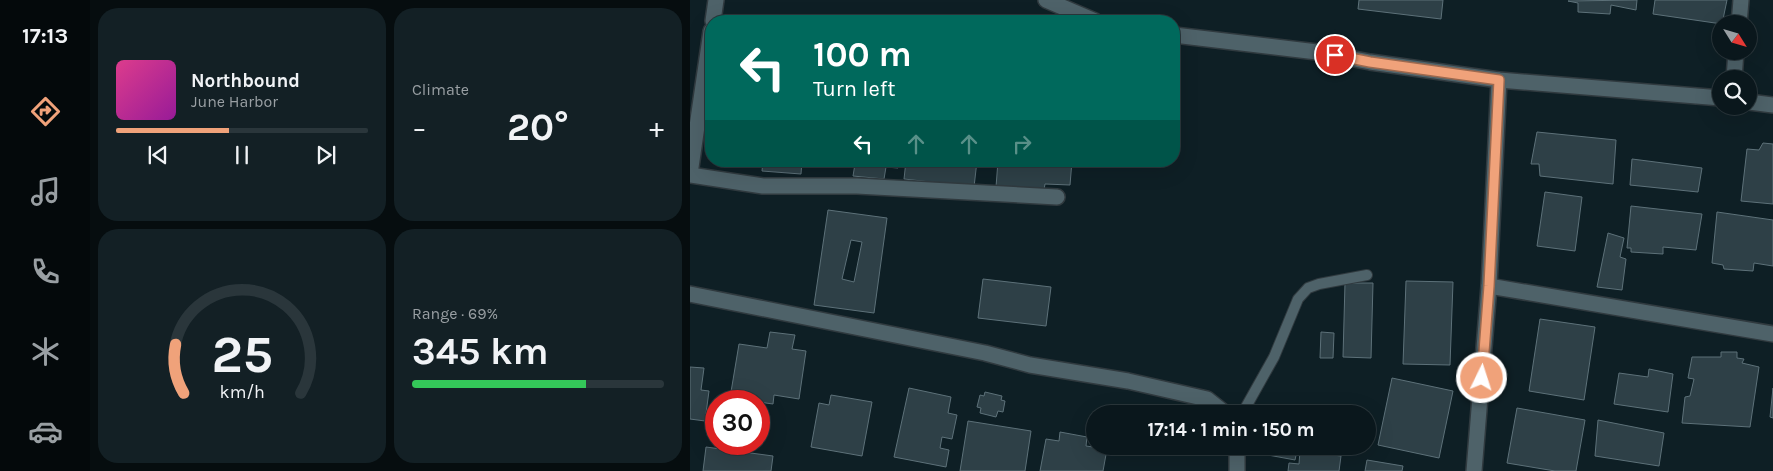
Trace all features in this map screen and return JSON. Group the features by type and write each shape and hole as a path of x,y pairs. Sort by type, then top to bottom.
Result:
{"street":[{"path":"714,15 716,0"},
{"path":"1046,0 1081,15"},
{"path":"1740,15 1741,0"},
{"path":"1180,36 1317,52 1370,62 1499,80 1712,97"},
{"path":"705,72 690,174 763,186 857,186 1057,196"},
{"path":"1474,471 1489,286 1499,80"},
{"path":"1757,103 1773,105"},
{"path":"1489,286 1773,334"},
{"path":"690,294 985,353 1030,365 1128,381 1207,399 1215,405"},
{"path":"1237,455 1238,471"}],"lane":[{"path":"1247,405 1274,358 1298,299 1308,288 1319,284 1367,275"}],"building":[{"path":"1359,0 1443,0 1441,19 1358,9"},
{"path":"1637,0 1636,10 1611,5 1610,14 1578,12 1578,3 1568,1"},
{"path":"1655,0 1727,0 1724,15 1712,15 1712,23 1653,14"},
{"path":"1537,132 1616,140 1613,184 1540,176 1539,164 1531,164"},
{"path":"1763,143 1773,144 1773,204 1741,201 1747,149 1759,150"},
{"path":"1632,159 1702,168 1698,192 1630,185"},
{"path":"762,167 802,167 801,174 762,171"},
{"path":"854,167 886,167 884,179 853,176"},
{"path":"905,167 976,167 974,187 904,179"},
{"path":"998,167 1072,167 1070,185 1045,184 1044,190 996,187"},
{"path":"1545,192 1582,197 1575,251 1537,246"},
{"path":"1631,206 1702,214 1696,250 1663,247 1663,254 1631,252 1631,248 1627,248"},
{"path":"828,210 887,218 874,313 814,305","holes":["851,240 862,242 854,282 842,279"]},
{"path":"1717,212 1773,220 1773,266 1754,263 1753,271 1724,269 1723,265 1712,263"},
{"path":"1608,233 1624,238 1620,257 1626,259 1622,290 1597,287"},
{"path":"983,279 1051,287 1046,326 978,318"},
{"path":"1406,281 1453,282 1450,365 1403,364"},
{"path":"1345,283 1373,283 1371,358 1343,357"},
{"path":"1540,319 1595,327 1584,400 1529,391"},
{"path":"770,332 795,335 792,349 806,351 799,399 774,395 773,404 770,404 770,390 731,390 739,344 767,348"},
{"path":"1321,332 1334,333 1333,358 1320,358"},
{"path":"1721,352 1737,352 1737,358 1744,359 1742,363 1759,367 1750,427 1682,423 1685,397 1690,396 1694,379 1688,378 1692,357 1721,357"},
{"path":"690,367 704,368 701,390 705,390 705,421 690,419"},
{"path":"1649,369 1673,374 1668,412 1614,404 1619,373 1648,377"},
{"path":"1392,378 1453,391 1439,458 1378,445"},
{"path":"909,388 951,397 948,413 957,415 952,439 942,437 940,448 949,450 946,467 894,457"},
{"path":"1773,388 1773,418 1770,417"},
{"path":"985,392 1002,396 1001,400 1005,401 1003,412 998,411 996,417 980,413 981,408 977,407 980,395 984,396"},
{"path":"831,395 872,402 862,456 811,447 819,403 829,405"},
{"path":"1517,408 1585,420 1576,471 1555,471 1507,463"},
{"path":"1598,420 1664,433 1659,466 1595,456"},
{"path":"968,421 1031,431 1025,471 960,471"},
{"path":"1060,432 1086,437 1086,455 1106,455 1103,471 1040,471 1046,439 1059,441"},
{"path":"705,455 773,456 771,471 703,471"},
{"path":"1268,455 1296,455 1295,460"},
{"path":"1300,455 1341,456 1339,471 1288,471 1289,463 1299,464"},
{"path":"1367,460 1403,466 1402,471 1365,471"}],"route":[{"path":"1335,55 1370,62 1499,80 1489,286 1482,378"}]}
